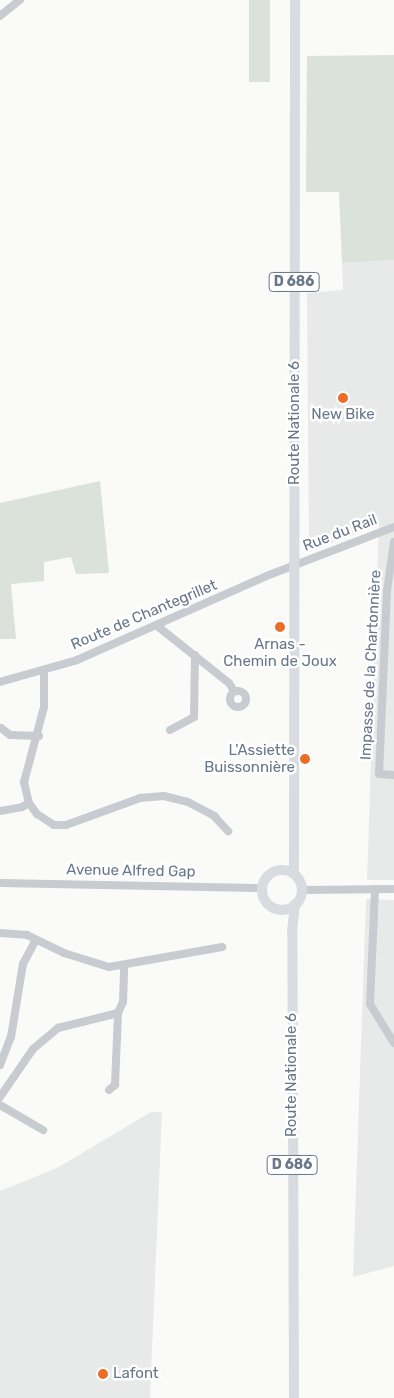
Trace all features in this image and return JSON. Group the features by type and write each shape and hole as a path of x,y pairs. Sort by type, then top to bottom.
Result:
{"main road":[{"name":"Route Nationale 6","path":"294,874 295,0"},
{"name":"Route Nationale 6","path":"282,870 293,846"},
{"path":"282,870 294,874 302,890 295,904 279,909 268,904 262,888 266,877 282,870"},
{"name":"Route Nationale 6","path":"294,1398 292,932 295,904"},
{"name":"Route Nationale 6","path":"279,909 292,932"}],"street":[{"path":"0,16 20,0"},
{"name":"Rue du Rail","path":"295,564 394,527"},
{"name":"Impasse de la Chartonnière","path":"394,542 387,591 379,774 394,775"},
{"name":"Route de Chantegrillet","path":"0,682 78,660 295,564"},
{"path":"156,625 229,683 234,691"},
{"path":"170,730 194,717 195,655"},
{"path":"44,670 44,707 38,736 24,782 29,803 37,814 54,825 66,825 140,798 164,796 188,802 214,816 228,832"},
{"path":"1,728 10,735 38,736"},
{"path":"0,811 22,807 29,803"},
{"name":"Avenue Alfred Gap","path":"0,883 262,888"},
{"path":"375,889 370,1004 394,1043"},
{"path":"302,890 394,890"},
{"path":"0,933 27,935 110,967 124,967 222,947"},
{"path":"0,1062 11,1037 23,964 36,940"},
{"path":"109,1090 115,1084 118,1013 123,1002 124,967"},
{"path":"0,1097 33,1049 58,1028 118,1013"},
{"path":"0,1105 43,1130"}],"shaded area":[{"path":"249,0 270,0 270,82 249,82"},
{"path":"394,55 394,260 342,263 339,192 306,192 307,56"},
{"path":"394,260 394,880 367,880 379,524 309,552 307,293 343,290 342,263"},
{"path":"100,481 109,573 76,574 71,557 44,562 44,581 11,584 16,639 0,639 0,503"},
{"path":"366,899 394,900 394,1266 353,1277"},
{"path":"151,1112 162,1112 150,1398 0,1398 0,1191 57,1168"}],"place":[{"name":"New Bike","path":"343,398"},
{"name":"Arnas - Chemin de Joux","path":"280,627"},
{"name":"L'Assiette Buissonnière","path":"305,759"},
{"name":"Lafont","path":"103,1374"}]}
